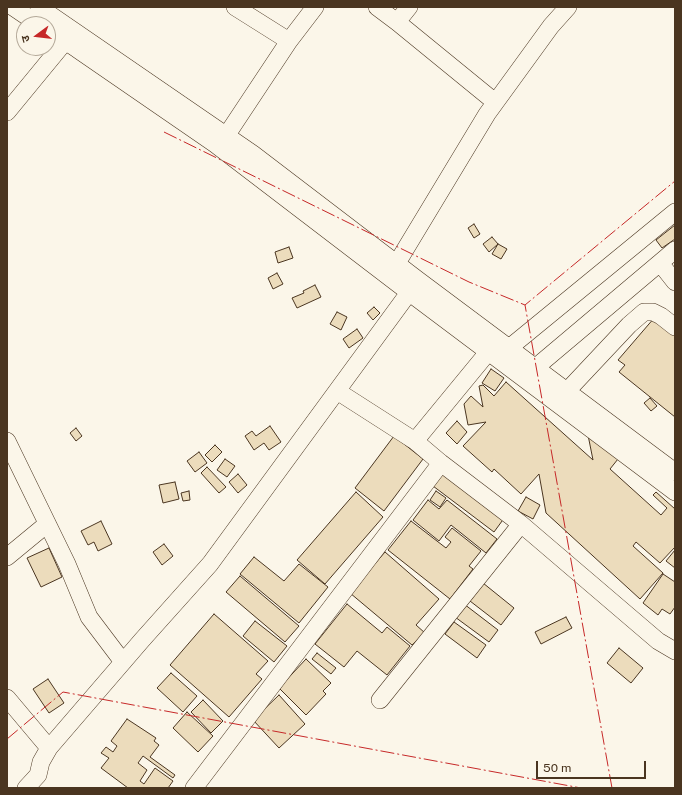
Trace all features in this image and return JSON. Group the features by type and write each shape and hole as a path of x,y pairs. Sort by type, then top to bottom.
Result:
{"street":[{"path":"14,7 27,16"},
{"path":"39,7 70,36 222,141 414,286 509,348 675,472"},
{"path":"235,7 289,41"},
{"path":"222,141 289,41 315,7"},
{"path":"377,7 496,102"},
{"path":"397,22 409,7"},
{"path":"396,263 487,114 550,26 568,7"},
{"path":"56,32 70,36"},
{"path":"7,112 70,36"},
{"path":"222,141 253,154 396,263 414,286 489,352 675,492"},
{"path":"509,348 675,212"},
{"path":"536,368 675,250"},
{"path":"660,263 675,282"},
{"path":"26,788 41,781 41,762 50,748 123,662 210,564 414,286"},
{"path":"567,391 629,325 644,312 653,312 675,327"},
{"path":"415,441 489,352"},
{"path":"337,391 415,441 441,463 521,524 658,641 675,651"},
{"path":"7,441 67,564 89,617 123,662"},
{"path":"194,788 441,463"},
{"path":"7,557 47,524"},
{"path":"380,700 521,524"},
{"path":"7,698 50,748"}],"building":[{"path":"474,224 480,234 474,238 468,228"},
{"path":"675,225 675,239 662,248 656,240"},
{"path":"492,237 498,244 489,252 483,244"},
{"path":"498,244 507,249 501,259 492,254"},
{"path":"289,247 293,258 278,263 275,252"},
{"path":"277,273 283,284 273,289 268,278"},
{"path":"315,285 321,297 297,308 292,298 304,293 303,291"},
{"path":"374,307 380,313 373,320 367,313"},
{"path":"337,312 347,317 341,330 330,324"},
{"path":"655,317 675,332 675,417 619,372 625,365 618,360"},
{"path":"357,329 363,338 349,348 343,339"},
{"path":"491,369 504,378 495,391 482,383"},
{"path":"506,382 593,460 587,430 618,459 610,469 661,515 667,508 653,495 656,492 675,509 675,547 660,563 636,542 633,546 663,573 640,599 546,513 539,474 521,494 494,469 492,472 463,446 486,422 468,425 464,404 471,396 483,407 479,386 483,385 494,396"},
{"path":"650,398 657,406 651,411 644,403"},
{"path":"457,421 467,432 457,444 446,433"},
{"path":"270,426 281,442 269,450 264,443 254,450 245,436 252,431 256,436"},
{"path":"76,428 82,436 76,441 70,433"},
{"path":"394,436 423,459 384,511 355,488"},
{"path":"215,445 222,452 212,462 205,455"},
{"path":"199,452 207,463 195,472 187,461"},
{"path":"225,459 235,466 227,477 217,470"},
{"path":"207,467 226,487 219,493 201,473"},
{"path":"444,471 505,517 494,532 433,486"},
{"path":"238,474 247,485 238,493 229,482"},
{"path":"175,482 179,499 163,503 159,485"},
{"path":"189,491 190,500 183,501 181,493"},
{"path":"436,491 446,498 440,507 430,500"},
{"path":"356,492 383,517 325,584 297,560"},
{"path":"526,497 540,505 533,519 518,511"},
{"path":"428,500 439,509 447,500 497,539 486,553 451,525 439,541 413,520"},
{"path":"101,521 112,544 98,551 94,542 88,545 81,531"},
{"path":"411,521 446,548 451,542 445,537 452,528 481,551 469,566 473,569 450,599 388,550"},
{"path":"164,544 173,556 162,565 153,552"},
{"path":"49,548 62,577 41,587 27,558"},
{"path":"675,550 675,568 666,561"},
{"path":"385,552 439,599 416,625 425,633 412,645 350,593"},
{"path":"254,557 284,581 299,564 328,587 299,623 240,574"},
{"path":"663,574 675,582 675,607 670,614 662,609 658,615 643,603"},
{"path":"240,576 299,626 285,642 226,592"},
{"path":"483,583 514,608 501,625 470,601"},
{"path":"347,604 382,633 387,627 410,646 387,675 357,651 344,667 315,644"},
{"path":"464,604 498,630 489,642 455,617"},
{"path":"214,614 268,661 256,674 262,679 229,717 170,665"},
{"path":"566,617 572,628 541,644 535,632"},
{"path":"255,621 287,646 274,662 243,636"},
{"path":"454,622 486,645 477,658 445,634"},
{"path":"619,648 643,668 631,683 607,663"},
{"path":"317,653 336,668 331,674 312,659"},
{"path":"306,659 331,683 323,691 326,694 306,715 279,688"},
{"path":"171,673 197,696 183,712 157,688"},
{"path":"48,679 64,703 49,713 33,689"},
{"path":"279,695 305,724 279,748 253,720"},
{"path":"203,700 223,721 211,733 191,712"},
{"path":"187,712 213,736 198,752 173,728"},
{"path":"127,719 156,738 154,741 159,745 150,757 175,775 173,778 143,756 138,763 147,770 140,781 144,784 155,768 173,781 168,788 128,788 101,768 109,758 101,753 106,747 113,752 117,746 111,741"}],"power":[{"path":"164,132 469,282 525,305"},
{"path":"612,788 525,305 675,181"},
{"path":"7,739 63,692 581,788"}]}
